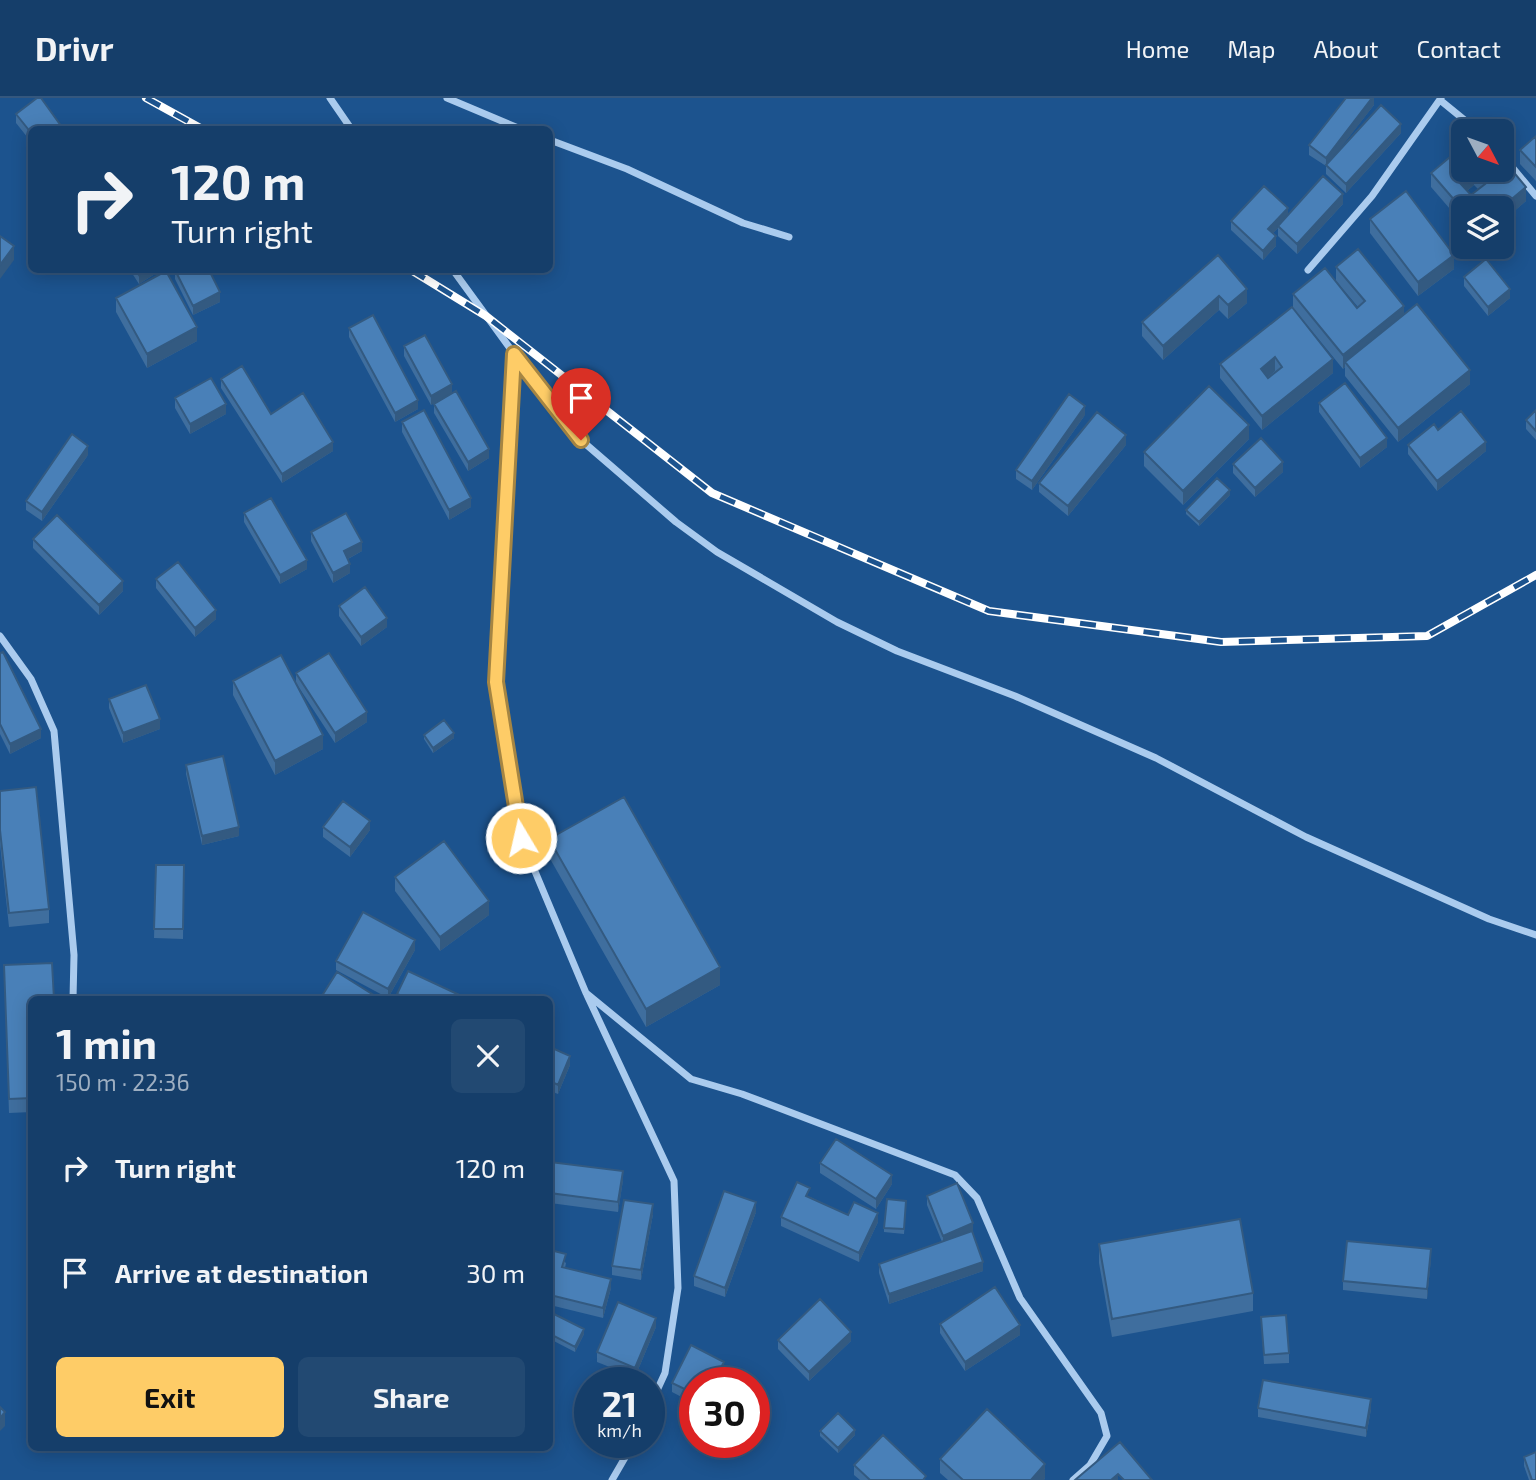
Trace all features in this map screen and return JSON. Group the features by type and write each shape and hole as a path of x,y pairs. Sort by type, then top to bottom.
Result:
{"street":[{"path":"330,98 349,126"},
{"path":"447,98 514,126"},
{"path":"1308,270 1372,196 1441,99 1464,119"},
{"path":"553,141 627,169 743,223 789,237"},
{"path":"1514,169 1536,196"},
{"path":"455,273 581,440 634,488 717,552 837,622 897,651 1015,696 1156,758 1306,837 1489,919 1536,934"},
{"path":"514,354 496,682 521,838 586,993 674,1181 678,1288 665,1373"},
{"path":"0,636 31,679 54,731 74,955 73,996"},
{"path":"586,993 691,1079 743,1094 955,1175 976,1198 1020,1298 1101,1412 1107,1436 1090,1465 1073,1480"},
{"path":"612,1480 625,1458"}],"building":[{"path":"37,98 41,98 61,126 28,126 28,129 16,114"},
{"path":"1346,98 1372,98 1326,158 1309,145"},
{"path":"1381,105 1401,124 1346,184 1326,165"},
{"path":"1536,136 1536,167 1520,150"},
{"path":"1451,156 1451,182 1461,182 1471,195 1485,184 1483,182 1514,182 1514,172 1526,187 1514,197 1451,196 1431,173"},
{"path":"1323,176 1343,194 1297,244 1278,226"},
{"path":"1264,186 1288,208 1268,229 1276,236 1263,251 1231,221"},
{"path":"1406,191 1451,251 1451,257 1418,282 1370,219"},
{"path":"0,236 14,246 0,265"},
{"path":"1358,249 1404,306 1343,355 1293,294 1325,268 1357,308 1365,301 1336,267"},
{"path":"1218,255 1247,289 1228,305 1219,296 1163,346 1142,322"},
{"path":"1486,259 1510,289 1488,307 1464,277"},
{"path":"162,273 167,273 197,327 147,354 116,298"},
{"path":"176,273 210,273 220,292 193,306"},
{"path":"1417,304 1470,370 1398,428 1345,362"},
{"path":"1292,307 1333,359 1262,416 1220,364","holes":["1275,357 1282,367 1268,378 1261,369"]},
{"path":"373,315 418,400 395,413 349,328"},
{"path":"425,335 452,384 431,396 404,346"},
{"path":"242,366 271,414 303,393 333,442 282,474 221,379"},
{"path":"211,378 226,404 190,424 175,398"},
{"path":"1345,383 1387,438 1360,458 1319,403"},
{"path":"1209,386 1249,425 1183,491 1144,452"},
{"path":"456,391 489,449 468,462 434,404"},
{"path":"1069,394 1085,406 1032,481 1016,470"},
{"path":"424,410 471,498 449,510 402,422"},
{"path":"1536,410 1536,431 1526,420"},
{"path":"1461,411 1486,442 1437,481 1408,445 1434,424 1438,430"},
{"path":"1097,412 1126,435 1068,506 1039,483"},
{"path":"72,434 88,446 42,512 26,501"},
{"path":"1261,438 1283,462 1255,488 1233,464"},
{"path":"1217,478 1230,490 1199,522 1186,510"},
{"path":"271,498 307,560 280,575 244,513"},
{"path":"346,513 362,542 344,551 350,564 333,573 311,532"},
{"path":"57,515 123,581 99,605 33,539"},
{"path":"178,562 216,610 195,628 156,579"},
{"path":"365,587 387,618 361,637 339,606"},
{"path":"3,652 41,729 10,744 0,724 0,653"},
{"path":"329,653 367,712 335,733 296,673"},
{"path":"281,655 323,735 275,761 233,681"},
{"path":"146,685 160,719 123,733 109,699"},
{"path":"444,720 454,733 433,748 424,735"},
{"path":"223,756 239,827 202,836 186,765"},
{"path":"36,787 49,909 9,913 0,830 0,791"},
{"path":"624,797 720,967 646,1009 549,839"},
{"path":"343,801 370,821 350,847 323,827"},
{"path":"444,841 489,901 440,937 395,877"},
{"path":"156,865 184,865 183,929 154,929"},
{"path":"363,912 415,940 388,989 336,961"},
{"path":"52,963 54,996 28,996 28,1098 9,1099 4,965"},
{"path":"408,971 462,996 402,996 397,994"},
{"path":"337,972 375,996 322,996"},
{"path":"553,1048 570,1056 558,1085 553,1082"},
{"path":"836,1139 892,1175 876,1199 820,1163"},
{"path":"553,1162 623,1171 618,1202 553,1193"},
{"path":"797,1182 810,1188 806,1196 848,1215 854,1202 878,1213 859,1253 781,1217"},
{"path":"957,1183 973,1223 943,1236 927,1196"},
{"path":"724,1191 756,1202 725,1288 694,1276"},
{"path":"887,1199 906,1201 904,1229 884,1228"},
{"path":"624,1200 653,1204 641,1270 612,1266"},
{"path":"1240,1219 1253,1293 1112,1319 1099,1244"},
{"path":"972,1231 983,1262 889,1294 879,1264"},
{"path":"1347,1241 1431,1249 1427,1289 1343,1281"},
{"path":"553,1251 566,1254 562,1267 611,1279 603,1308 553,1296"},
{"path":"995,1287 1020,1325 965,1362 940,1324"},
{"path":"820,1299 851,1332 809,1372 778,1340"},
{"path":"618,1302 656,1318 635,1367 597,1352"},
{"path":"553,1314 584,1329 575,1347 553,1336"},
{"path":"1286,1315 1289,1353 1264,1355 1261,1317"},
{"path":"691,1345 724,1362 721,1367 680,1367"},
{"path":"679,1369 679,1386 672,1383"},
{"path":"1263,1380 1371,1399 1366,1428 1258,1408"},
{"path":"987,1409 1045,1464 1031,1480 963,1480 940,1459"},
{"path":"838,1413 855,1430 838,1448 820,1431"},
{"path":"883,1435 926,1476 923,1480 870,1480 854,1465"},
{"path":"1120,1442 1152,1480 1124,1480 1118,1474 1111,1480 1075,1480"},
{"path":"1536,1452 1536,1480 1532,1480 1524,1457"}],"railway":[{"path":"146,98 197,126"},
{"path":"416,273 486,316 712,493 989,611 1221,642 1427,636 1536,575"}],"route":[{"path":"521,838 496,682 514,354 581,440"}]}
